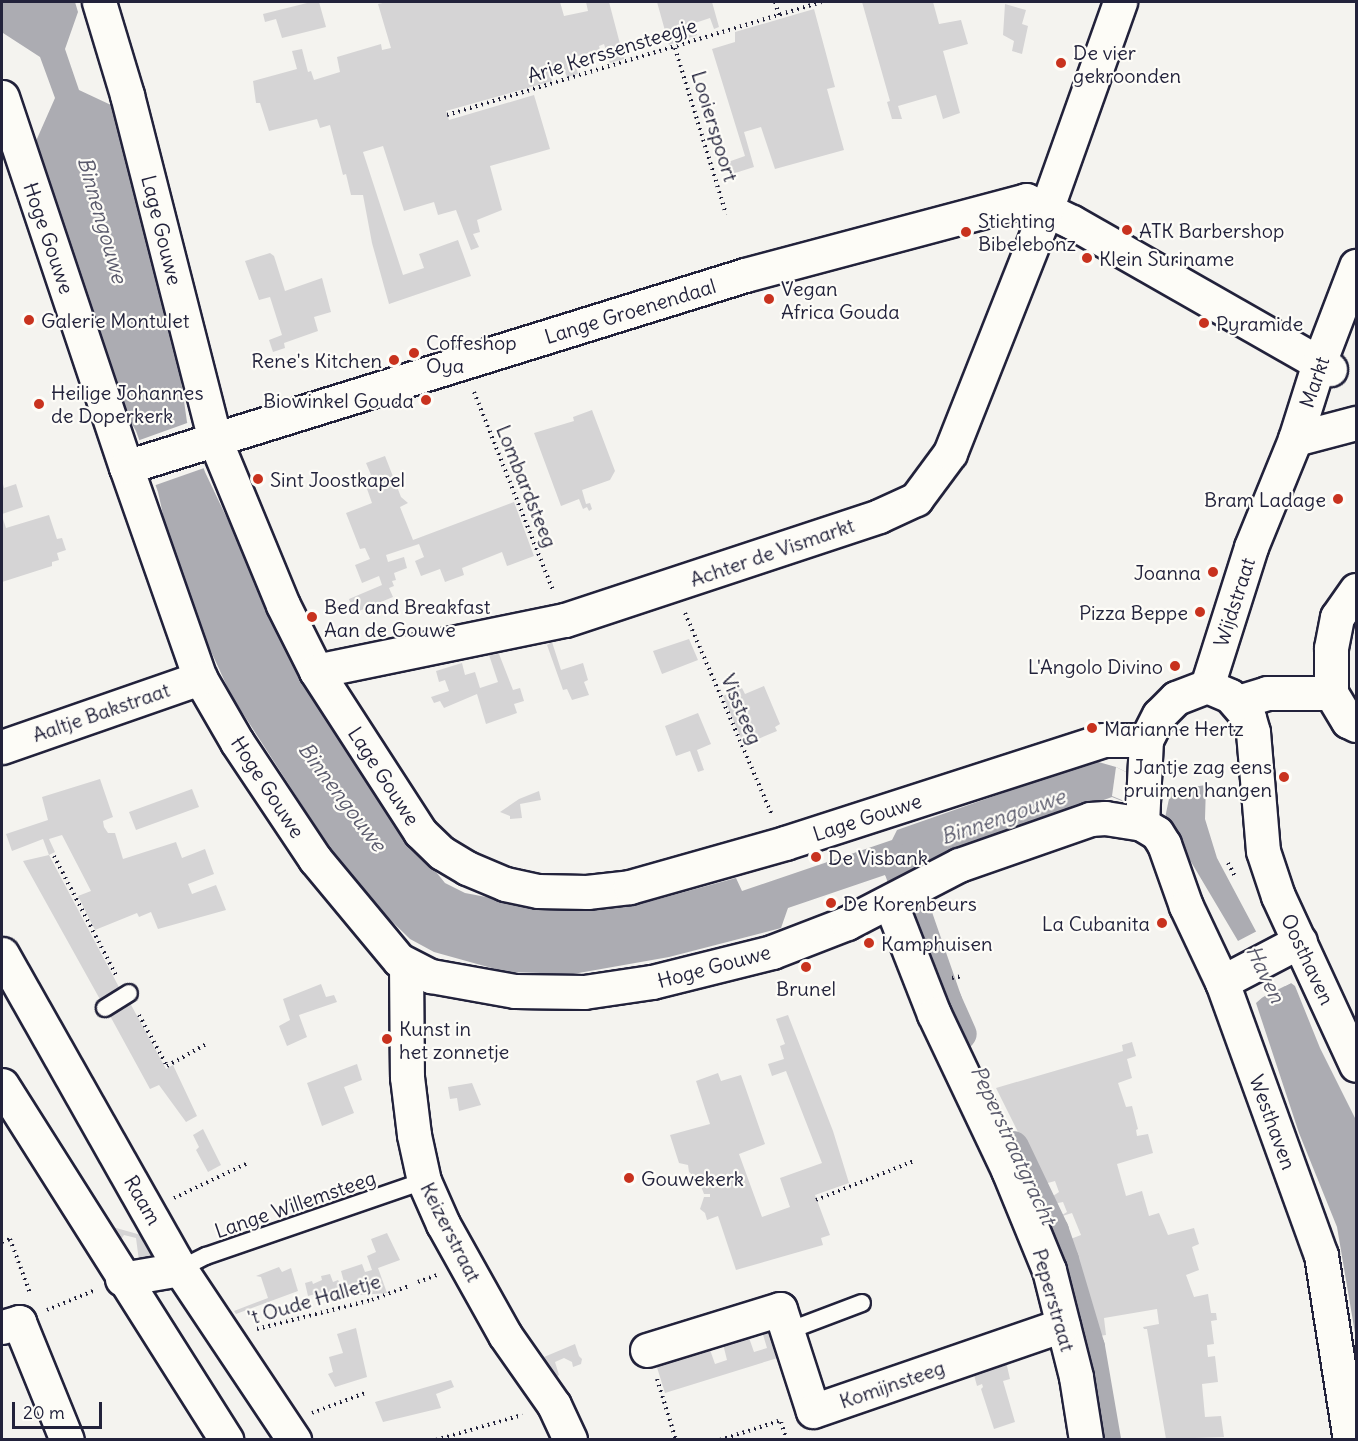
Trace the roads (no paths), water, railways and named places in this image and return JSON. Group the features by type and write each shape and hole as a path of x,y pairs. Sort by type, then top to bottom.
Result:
{"street":[{"name":"Lage Gouwe","path":"99,2 130,106 207,442 316,671 420,832 442,853 467,868 505,884 538,891 588,892 630,887 785,843 1103,740 1146,740"},
{"name":"Achter de Vismarkt","path":"316,671 565,620 879,516 916,499 950,453 1046,210 1120,2"},
{"name":"Hoge Gouwe","path":"2,97 135,465 200,678 237,741 315,859 361,918 406,965 431,976 515,991 584,992 652,982 772,952 839,926 959,865 1090,819 1105,818 1143,805"},
{"name":"Lange Groenendaal","path":"135,465 745,275 1026,200 1072,222 1325,366"},
{"name":"Markt","path":"1295,439 1325,366 1356,266"},
{"name":"Markt","path":"1295,439 1356,423"},
{"name":"Wijdstraat","path":"1207,686 1251,548 1295,439"},
{"path":"1356,590 1337,617 1331,648 1331,693 1348,721 1356,725"},
{"name":"Aaltje Bakstraat","path":"2,747 200,678"},
{"path":"1143,805 1146,740 1159,715 1176,698 1207,686 1220,689 1238,702 1267,693 1331,693"},
{"name":"Oosthaven","path":"1238,702 1249,718 1253,732 1263,851 1278,896 1288,947 1356,1065"},
{"name":"Westhaven","path":"1143,805 1156,833 1164,844 1186,906 1233,976 1321,1256 1350,1440"},
{"name":"Peperstraat","path":"904,893 934,1014 1008,1170 1048,1270 1076,1377 1086,1440"},
{"path":"1233,976 1288,947"},
{"name":"Raam","path":"2,954 56,1038 180,1269 229,1343 301,1427"},
{"name":"Keizerstraat","path":"406,965 407,1077 414,1135 424,1181 443,1224 506,1335 554,1405 570,1440"},
{"path":"2,1089 226,1440"},
{"path":"122,1279 180,1269"},
{"path":"647,1350 780,1309 788,1331"},
{"path":"19,1321 68,1440"},
{"name":"Komijnsteeg","path":"788,1331 813,1411 1063,1324"}],"lane":[{"path":"105,1008 129,993"},
{"name":"Lange Willemsteeg","path":"180,1269 206,1256 424,1181"},
{"path":"788,1331 862,1303"}],"water":[{"path":"2,2 75,2 78,12 65,49 79,90 111,105 180,373 187,422 205,472 271,611 394,820 445,883 465,893 549,909 594,909 655,900 736,878 742,891 892,840 897,830 1095,761 1116,767 1169,793 1171,790 1206,785 1205,819 1217,858 1285,986 1291,983 1295,986 1320,1048 1356,1120 1356,1339 1337,1227 1299,1133 1256,1003 1264,996 1238,941 1165,818 1112,797 887,878 885,875 788,908 781,928 669,957 573,974 506,972 434,952 410,939 374,904 333,853 231,695 192,610 168,537 158,492 136,431 118,400 68,252 36,141 55,98 40,57 3,33"}],"waterway":[{"name":"Peperstraatgracht","path":"894,858 899,866 946,1001 961,1034"},
{"name":"Peperstraatgracht","path":"1013,1147 1053,1231 1063,1260 1089,1347 1105,1440"}],"place":[{"name":"De vier gekroonden","path":"1061,63"},
{"name":"ATK Barbershop","path":"1127,230"},
{"name":"Stichting Bibelebonz","path":"966,232"},
{"name":"Klein Suriname","path":"1087,258"},
{"name":"Vegan Africa Gouda","path":"769,299"},
{"name":"Galerie Montulet","path":"29,320"},
{"name":"Pyramide","path":"1204,323"},
{"name":"Coffeshop Oya","path":"414,353"},
{"name":"Rene's Kitchen","path":"394,360"},
{"name":"Biowinkel Gouda","path":"426,400"},
{"name":"Heilige Johannes de Doperkerk","path":"39,404"},
{"name":"Sint Joostkapel","path":"258,479"},
{"name":"Bram Ladage","path":"1338,499"},
{"name":"Joanna","path":"1213,572"},
{"name":"Pizza Beppe","path":"1200,612"},
{"name":"Bed and Breakfast Aan de Gouwe","path":"312,617"},
{"name":"L'Angolo Divino","path":"1175,666"},
{"name":"Marianne Hertz","path":"1092,728"},
{"name":"Jantje zag eens pruimen hangen","path":"1284,777"},
{"name":"De Visbank","path":"816,857"},
{"name":"De Korenbeurs","path":"831,903"},
{"name":"La Cubanita","path":"1162,923"},
{"name":"Kamphuisen","path":"869,943"},
{"name":"Brunel","path":"806,967"},
{"name":"Kunst in het zonnetje","path":"387,1039"},
{"name":"Gouwekerk","path":"629,1178"}],"water label":[{"name":"Binnengouwe","path":"102,220"},
{"name":"Binnengouwe","path":"342,797"},
{"name":"Binnengouwe","path":"1003,817"},
{"name":"Haven","path":"1265,974"}]}
